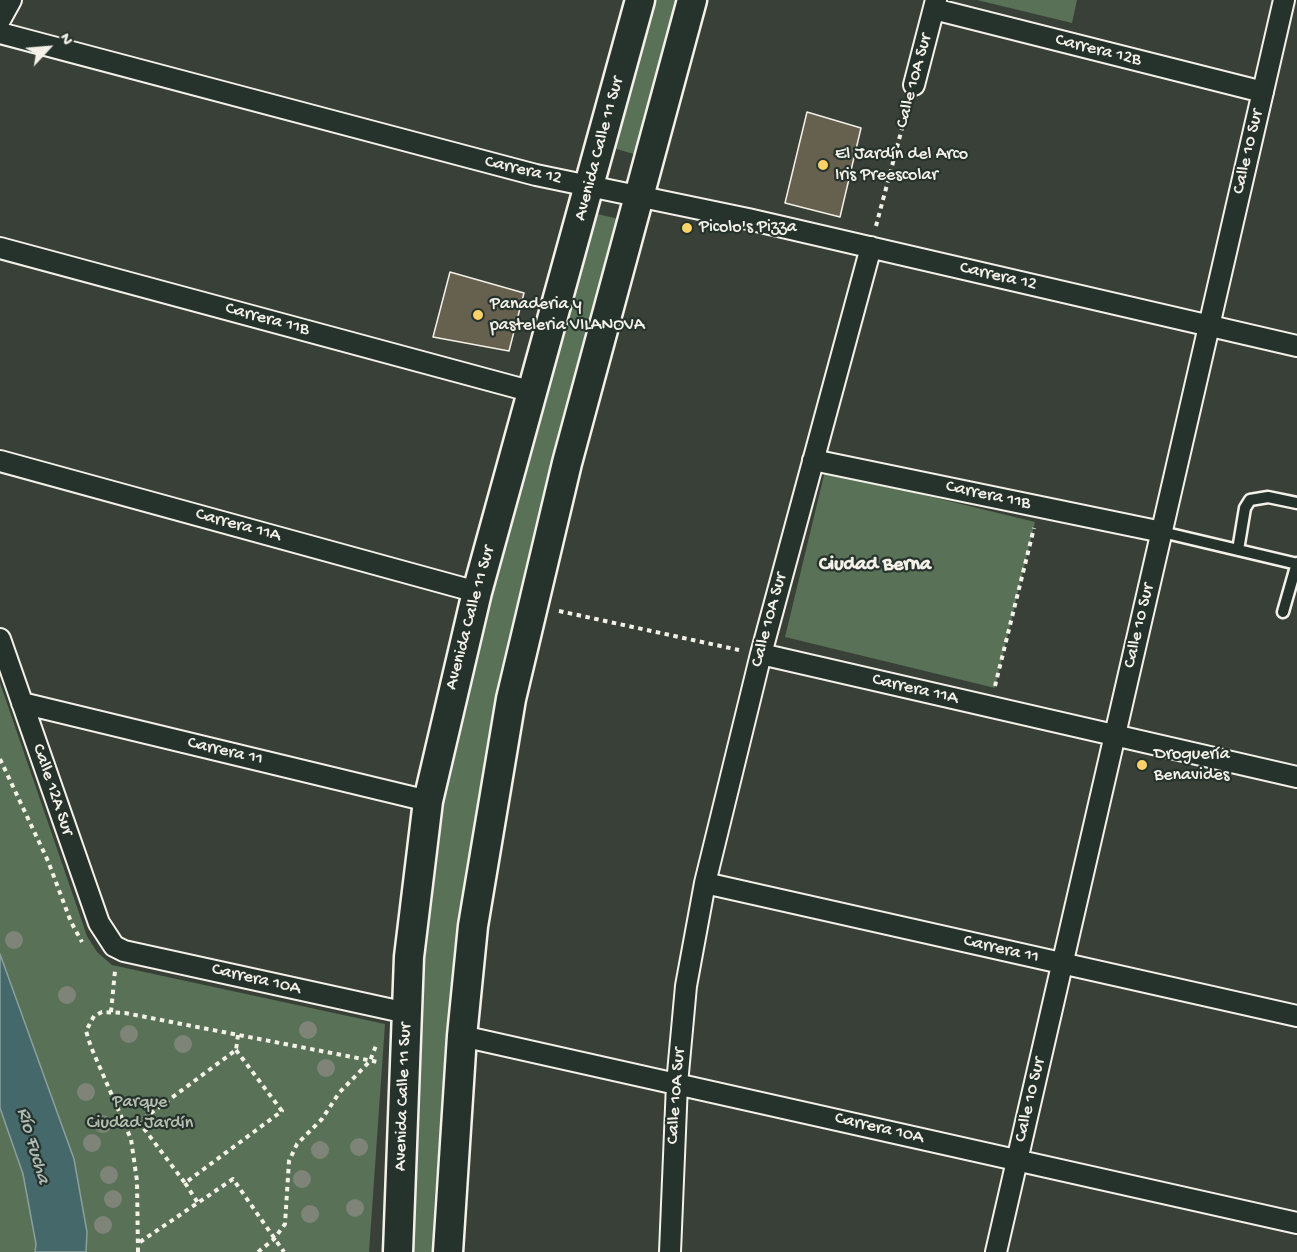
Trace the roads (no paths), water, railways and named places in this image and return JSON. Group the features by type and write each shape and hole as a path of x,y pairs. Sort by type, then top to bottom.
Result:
{"main road":[{"name":"Avenida Calle 11 Sur","path":"398,1252 407,1013 415,896 428,801 477,592 640,0"},
{"path":"448,1252 462,1036 473,926 511,699 567,463 641,197 692,0"}],"street":[{"path":"0,20 11,0"},
{"name":"Calle 10 Sur","path":"996,1252 1284,0"},
{"name":"Carrera 12B","path":"935,5 1263,92"},
{"name":"Calle 10A Sur","path":"914,85 935,5"},
{"name":"Carrera 12","path":"0,33 484,162 871,247 1297,346"},
{"name":"Calle 10A Sur","path":"670,1252 677,1084 686,986 705,883 761,654 871,247"},
{"name":"Carrera 11B","path":"0,248 533,392"},
{"name":"Carrera 11B","path":"813,460 1162,532"},
{"name":"Carrera 11A","path":"0,461 477,592"},
{"name":"Calle 12A Sur","path":"0,639 99,923 108,940"},
{"name":"Carrera 11A","path":"761,654 1297,777"},
{"name":"Carrera 11","path":"22,704 428,801"},
{"name":"Carrera 11","path":"705,883 1297,1017"},
{"name":"Carrera 10A","path":"108,940 124,951 407,1013"},
{"name":"Carrera 10A","path":"462,1036 1297,1223"}],"lane":[{"path":"1238,550 1245,508 1250,500 1268,497 1297,503"},
{"path":"1162,532 1297,564 1283,612"}],"water":[{"name":"Río Fucha","path":"0,954 74,1159 87,1232 86,1252 35,1252 36,1244 23,1174 0,1108"}],"place":[{"name":"El Jardín del Arco Iris Preescolar","path":"823,165"},
{"name":"Picolo's Pizza","path":"687,228"},
{"name":"Panaderia y pasteleria VILANOVA","path":"478,315"},
{"name":"Droguería Benavides","path":"1142,765"}],"district":[{"name":"Ciudad Berna","path":"875,566"}],"park label":[{"name":"Parque Ciudad Jardín","path":"140,1113"}]}
